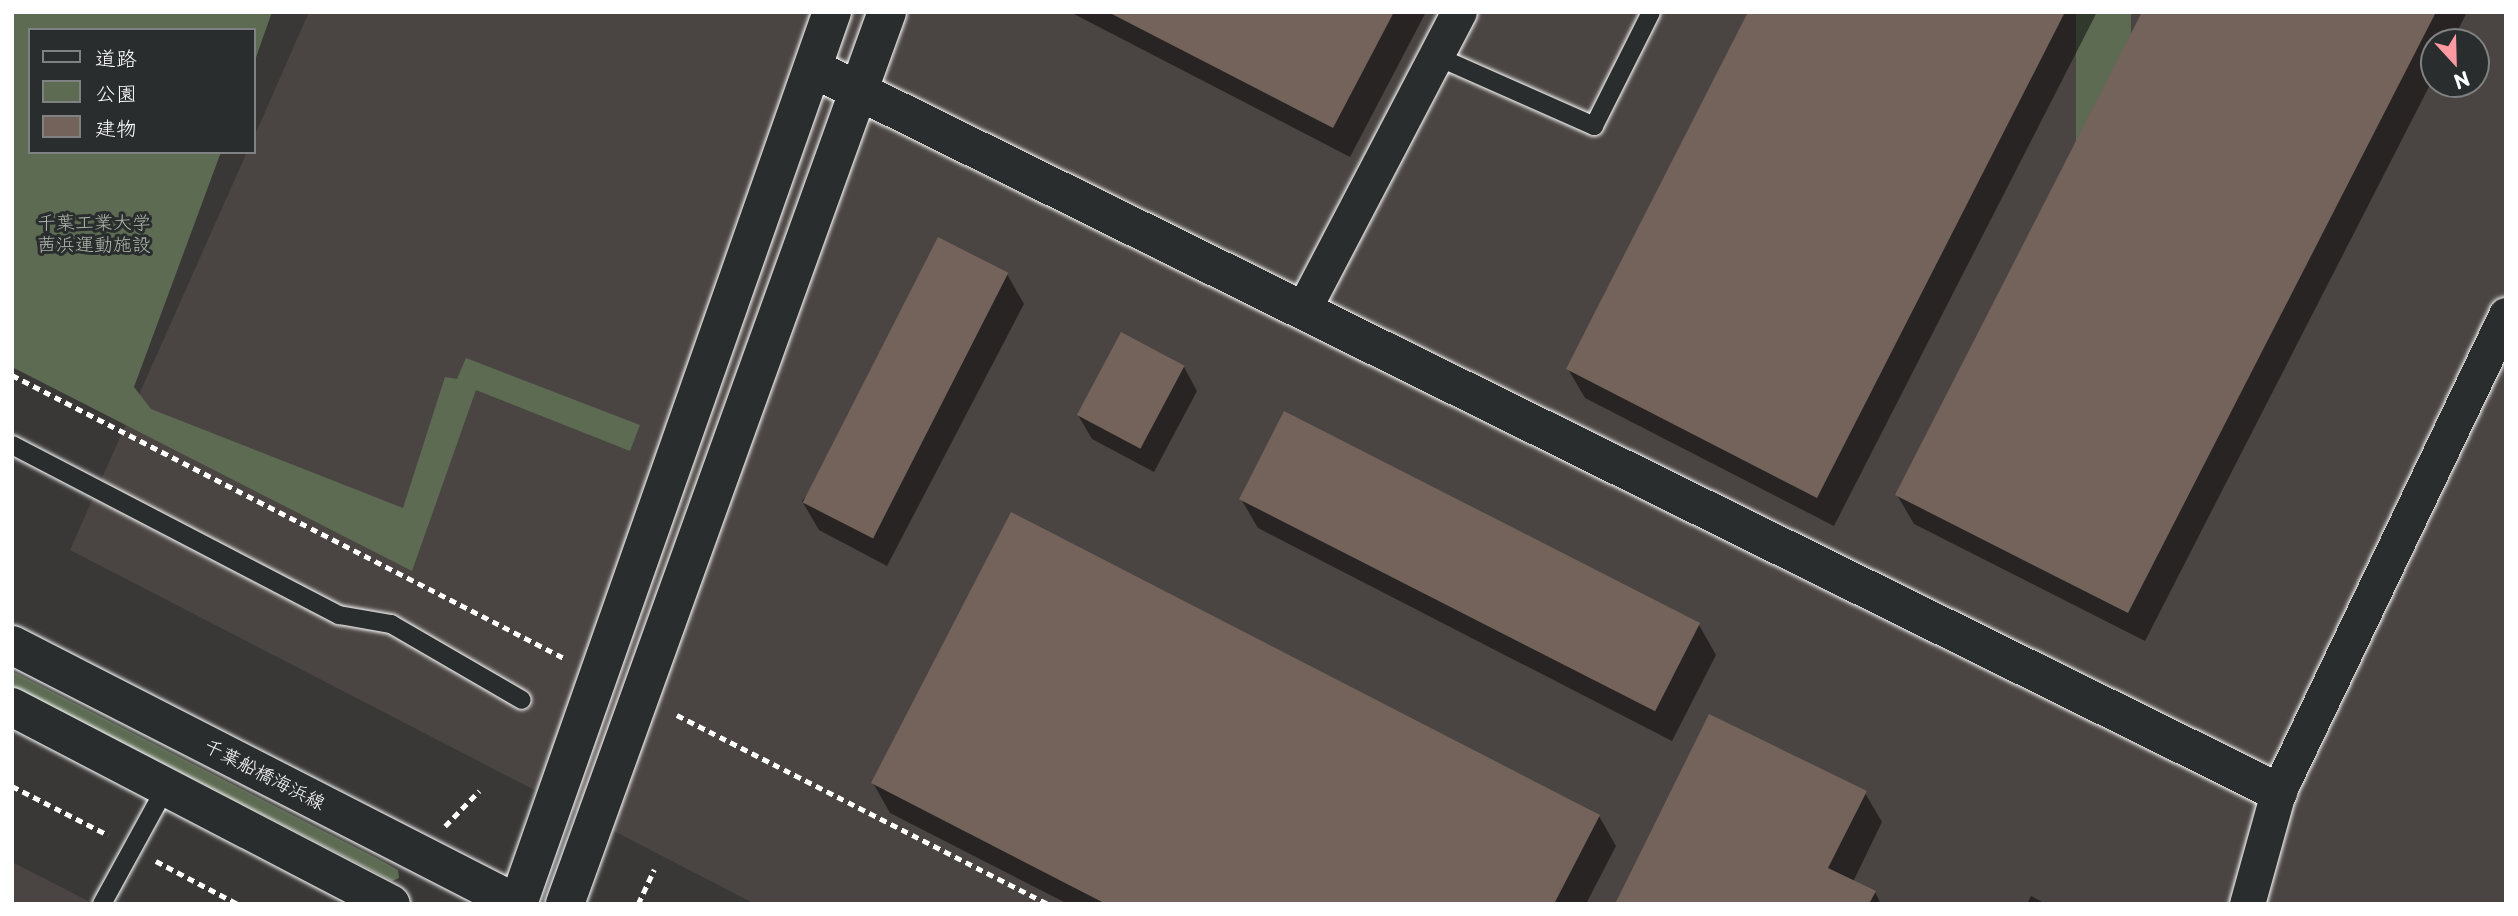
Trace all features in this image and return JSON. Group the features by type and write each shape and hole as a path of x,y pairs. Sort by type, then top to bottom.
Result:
{"street":[{"path":"518,904 816,70 832,12"},
{"path":"565,904 887,12"},
{"path":"1304,308 1459,12"},
{"path":"816,70 1304,308 2278,792"},
{"path":"2247,904 2278,792 2506,315"},
{"name":"千葉船橋海浜線","path":"12,645 518,904"},
{"path":"12,707 391,904"}],"lane":[{"path":"1436,56 1594,126 1651,12"},
{"path":"12,444 339,615 391,624 522,700"},
{"path":"102,904 166,787"}],"path":[{"path":"12,375 574,663"},
{"path":"677,715 1048,904"},
{"path":"12,786 94,828"},
{"path":"445,826 479,791"},
{"path":"171,869 238,904"},
{"path":"638,904 654,869"}],"shaded area":[{"path":"309,12 2506,12 2506,904 755,904 70,550 246,154 256,154 256,132"},
{"path":"12,862 94,904 12,904"}],"green space":[{"name":"千葉工業大学 茜浜運動施設","path":"12,12 272,12 256,57 256,28 28,28 28,154 220,154 134,387 151,409 403,508 445,377 457,379 466,358 640,425 630,451 476,390 412,571 12,367"},
{"path":"2076,12 2131,12 2131,553 2076,553"},
{"path":"12,671 384,862 398,870 399,878 392,881 12,686"}],"building":[{"path":"1108,12 1394,12 1333,128"},
{"path":"1748,12 2065,12 1817,498 1566,369"},
{"path":"2142,12 2436,12 2428,28 2420,28 2420,43 2128,613 1895,495"},
{"path":"938,237 1008,273 873,538 803,503"},
{"path":"1121,332 1185,366 1140,449 1077,415"},
{"path":"1284,411 1700,623 1655,711 1239,499"},
{"path":"1011,512 1600,815 1554,904 1106,904 871,783"},
{"path":"1709,714 1867,791 1828,868 1876,891 1869,904 1615,904"}]}
